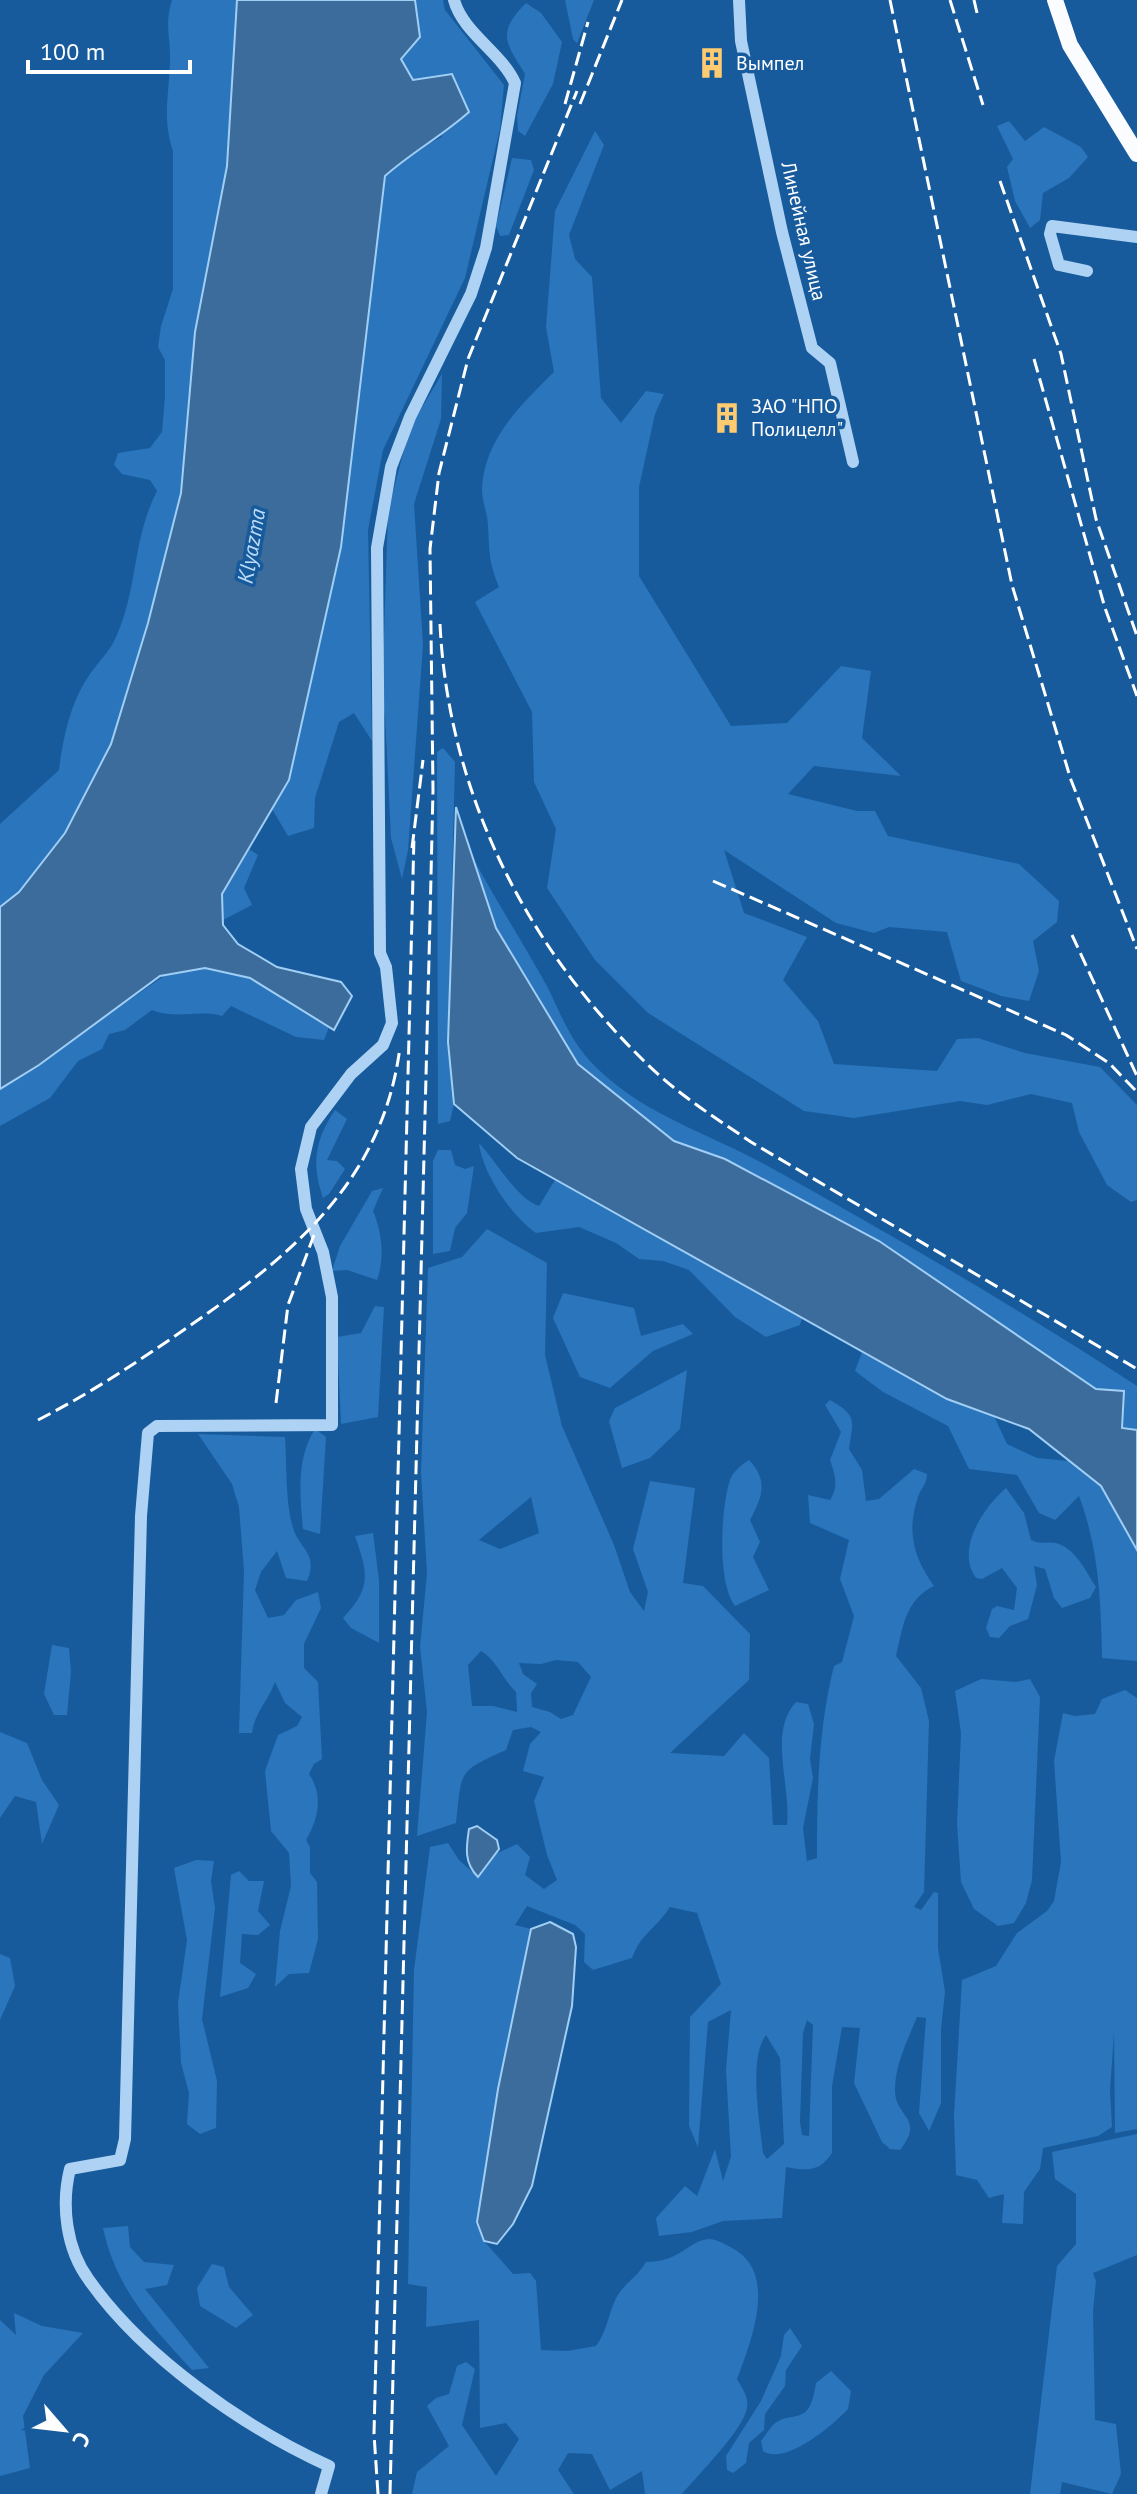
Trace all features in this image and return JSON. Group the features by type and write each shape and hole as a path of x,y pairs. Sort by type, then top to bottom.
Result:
{"main road":[{"path":"1055,0 1070,45 1137,154"}],"street":[{"path":"321,2494 329,2466 251,2427 167,2362 88,2280 76,2255 65,2215 65,2189 70,2169 120,2160 125,2139 141,1532 148,1433 157,1426 332,1425 332,1297 323,1252 306,1209 301,1169 311,1127 351,1074 383,1045 392,1023 386,967 380,953 377,548 391,467 410,417 471,294 486,248 515,83 507,64 464,21 454,0"},
{"name":"Линейная улица","path":"739,0 741,41 782,232 812,348 830,363 853,462"},
{"path":"1087,271 1059,265 1050,234 1052,226 1137,237"}],"shaded area":[{"path":"172,0 237,0 227,166 195,332 181,493 148,623 111,744 65,833 19,892 0,907 0,824 59,770 65,734 76,699 107,653 123,619 143,528 157,491 150,480 122,474 114,465 118,453 150,448 162,432 165,360 158,347 173,289 173,151 167,118 170,63 168,25"},
{"path":"415,0 443,0 445,10 504,85 500,129 465,278 383,450 368,530 372,741 354,713 339,722 315,798 314,828 288,836 272,809 289,780 341,547 385,176 413,151 442,137 427,81 413,80 401,58 420,37"},
{"path":"565,0 594,0 577,43 573,39"},
{"path":"526,3 541,13 562,42 553,84 525,136 518,131 517,116 525,74 509,46 507,30"},
{"path":"1009,121 1025,141 1044,127 1081,147 1088,157 1069,178 1043,193 1040,220 1030,228 1015,201 1007,167 1013,159 997,126"},
{"path":"595,131 604,145 569,235 575,259 592,277 601,398 621,423 646,391 664,394 655,414 639,487 639,576 731,726 787,723 841,666 871,671 862,738 901,776 814,766 788,794 857,811 875,811 888,836 1019,864 1059,901 1057,922 1033,941 1039,971 1029,1001 1001,996 961,981 947,932 889,927 874,933 836,923 724,850 744,913 807,937 783,980 818,1021 834,1064 937,1071 957,1039 978,1038 1025,1053 1100,1067 1137,1105 1137,1200 1131,1202 1107,1185 1079,1132 1072,1103 1031,1094 987,1105 960,1101 854,1118 804,1111 648,1013 595,960 547,888 556,829 534,782 532,712 475,602 499,587 490,557 482,490 489,455 497,439 517,411 554,372 546,327 555,211"},
{"path":"512,158 531,160 534,170 509,235 500,236 496,226"},
{"path":"442,374 441,419 414,504 423,645 408,850 402,879 391,838 385,716 379,692 388,511 410,427"},
{"path":"443,748 455,762 448,1042 454,1104 450,1121 438,1124 437,752"},
{"path":"249,849 258,855 244,888 252,905 223,920 222,894"},
{"path":"472,856 548,988 571,1035 583,1053 609,1079 651,1108 766,1165 907,1245 1137,1386 1137,1430 1122,1428 1123,1391 1097,1390 879,1241 725,1159 674,1141 578,1064 496,928"},
{"path":"205,968 250,978 329,1027 324,1040 296,1037 231,1006 222,1016 170,1014 152,1010 125,1030 109,1034 102,1049 78,1061 50,1098 0,1126 0,1089 164,976"},
{"path":"335,1110 347,1119 327,1160 337,1161 345,1169 323,1198 317,1174 317,1152 323,1131"},
{"path":"479,1143 515,1188 531,1202 539,1206 555,1180 802,1318 800,1325 766,1337 735,1317 689,1270 663,1261 639,1259 616,1243 579,1227 536,1233 517,1216 499,1192 486,1167"},
{"path":"438,1150 451,1150 455,1165 465,1169 474,1166 467,1213 455,1228 450,1251 433,1254 433,1161"},
{"path":"383,1188 373,1211 381,1245 377,1280 347,1270 332,1271 340,1246 372,1191"},
{"path":"487,1229 547,1263 545,1355 562,1426 614,1545 630,1592 644,1611 648,1592 633,1549 650,1481 695,1488 683,1583 703,1586 750,1634 749,1680 670,1753 724,1756 744,1733 769,1758 773,1825 787,1825 783,1728 796,1702 808,1704 814,1724 810,1759 813,1778 803,1828 807,1861 817,1858 820,1762 829,1690 834,1666 842,1662 854,1616 840,1579 849,1540 810,1523 808,1495 830,1500 835,1485 830,1460 841,1432 825,1405 830,1400 845,1410 852,1420 849,1449 862,1470 866,1501 879,1499 914,1469 927,1474 914,1510 913,1533 917,1555 934,1586 911,1607 896,1656 921,1688 929,1721 924,1892 914,1907 921,1910 934,1892 938,1893 938,1948 945,1992 941,2029 941,2103 929,2131 919,2113 926,2018 917,2017 897,2071 896,2099 910,2124 907,2139 900,2150 890,2149 882,2142 854,2083 860,2028 842,2027 832,2086 832,2153 823,2164 812,2169 786,2167 782,2218 723,2221 692,2232 659,2236 656,2218 685,2186 697,2196 715,2149 723,2181 731,2157 726,2070 731,2010 708,2022 698,2147 689,2126 690,2017 721,1984 697,1913 670,1907 640,1942 632,1958 593,1970 584,1962 585,1934 575,1925 527,1906 515,1925 531,1929 498,2089 477,2221 484,2241 513,2274 530,2273 536,2281 541,2350 567,2351 596,2346 616,2298 646,2262 668,2259 695,2243 709,2239 732,2248 746,2259 755,2273 758,2290 754,2328 737,2379 746,2396 747,2408 729,2440 682,2494 645,2494 642,2471 610,2490 592,2454 568,2453 558,2470 574,2494 412,2494 417,2472 449,2446 427,2406 436,2398 449,2394 457,2366 466,2362 475,2369 462,2425 496,2476 519,2439 506,2423 480,2428 479,2320 426,2327 427,2287 408,2284 414,1970 430,1847 448,1843 459,1860 478,1877 491,1856 517,1844 530,1857 525,1875 544,1889 557,1880 547,1855 534,1801 544,1777 523,1771 530,1744 541,1732 531,1727 513,1730 506,1750 478,1763 465,1775 459,1792 456,1823 417,1836 427,1712 420,1647 427,1573 421,1472 428,1268 462,1257","holes":["531,1497 539,1533 500,1549 479,1540","481,1651 486,1655 516,1692 517,1712 493,1706 472,1706 468,1665","556,1660 578,1662 591,1677 573,1715 561,1719 532,1707 531,1693 537,1684 523,1674 519,1663 541,1664","807,2020 813,2025 809,2136 802,2135 803,2033","766,2035 780,2058 784,2144 767,2159 763,2153 758,2109 758,2059"]},
{"path":"563,1293 634,1308 641,1336 683,1324 693,1334 653,1351 610,1388 580,1377 553,1318"},
{"path":"375,1306 384,1307 378,1417 341,1424 337,1337 361,1333"},
{"path":"862,1352 947,1399 994,1416 1007,1444 1037,1458 1069,1461 1101,1486 1137,1550 1137,1661 1102,1658 1095,1556 1079,1496 1055,1520 1039,1513 1017,1475 969,1469 948,1426 883,1392 855,1371"},
{"path":"687,1370 680,1429 650,1458 622,1468 609,1421 615,1408"},
{"path":"315,1429 326,1437 320,1534 303,1529 301,1504 302,1465"},
{"path":"198,1434 285,1437 290,1518 307,1552 310,1572 307,1581 286,1578 277,1551 261,1572 255,1590 268,1618 284,1615 296,1600 318,1592 321,1608 304,1644 304,1668 318,1682 322,1759 314,1764 309,1774 317,1791 318,1808 306,1840 310,1847 310,1873 317,1882 318,1939 309,1973 289,1974 275,1987 280,1931 291,1886 289,1853 271,1831 265,1771 278,1735 297,1726 302,1717 285,1703 275,1682 255,1720 252,1733 239,1733 244,1571 239,1507 232,1484"},
{"path":"749,1460 759,1475 762,1489 750,1520 760,1542 753,1557 769,1590 735,1606 725,1581 723,1564 724,1511 730,1479"},
{"path":"1006,1488 1024,1513 1031,1540 1056,1543 1069,1550 1080,1561 1096,1587 1090,1598 1062,1608 1054,1598 1045,1569 1034,1566 1037,1585 1028,1619 1010,1626 999,1638 990,1637 986,1628 992,1609 997,1606 1014,1610 1017,1588 1002,1568 982,1579 976,1578 970,1567 969,1554 970,1542 981,1517"},
{"path":"373,1533 379,1580 379,1643 351,1628 343,1618 359,1597 365,1580 363,1560 355,1536"},
{"path":"52,1645 69,1648 71,1672 67,1715 54,1715 44,1694"},
{"path":"981,1679 1016,1682 1030,1679 1040,1697 1032,1880 1026,1903 1014,1923 998,1926 974,1909 961,1882 957,1824 961,1733 955,1691"},
{"path":"1125,1690 1137,1698 1137,2129 1115,2133 1114,2033 1110,2090 1112,2127 1098,2136 1043,2148 1040,2169 1024,2192 1023,2224 1002,2223 1004,2194 989,2198 977,2180 956,2175 954,2116 962,1980 996,1966 1017,1933 1047,1911 1054,1901 1061,1862 1054,1761 1063,1713 1075,1716 1095,1714 1102,1699"},
{"path":"0,1732 27,1743 42,1780 59,1805 42,1844 36,1802 15,1796 0,1818"},
{"path":"196,1860 214,1861 211,1881 215,1908 202,2019 217,2081 216,2128 200,2134 187,2124 189,2093 181,2063 178,2003 187,1940 174,1868"},
{"path":"239,1871 249,1881 264,1881 258,1911 270,1925 258,1935 242,1934 240,1963 256,1974 248,1988 220,1997 231,1875"},
{"path":"0,1954 10,1958 15,1986 0,2020"},
{"path":"1137,2134 1137,2255 1093,2273 1096,2281 1093,2311 1095,2420 1116,2424 1121,2474 1112,2494 1062,2482 1060,2494 1030,2494 1057,2266 1076,2244 1076,2194 1055,2179 1052,2152"},
{"path":"128,2226 130,2247 144,2262 174,2265 167,2285 145,2289 209,2368 192,2370 149,2322 126,2288 103,2228"},
{"path":"212,2264 224,2267 229,2287 253,2315 236,2328 200,2306 197,2288"},
{"path":"14,2313 42,2326 83,2333 44,2375 23,2416 30,2468 0,2476 0,2320 16,2335"},
{"path":"790,2328 802,2346 786,2370 785,2386 765,2414 764,2430 749,2443 746,2463 733,2473 727,2470 726,2456 761,2401 781,2356 784,2335"},
{"path":"831,2371 851,2391 848,2409 820,2434 795,2449 772,2454 763,2451 761,2441 772,2427 780,2420 805,2412 813,2398 816,2383"}],"water":[{"name":"Klyazma","path":"237,0 415,0 420,37 401,59 413,80 452,74 469,112 385,176 341,547 289,780 222,894 223,925 238,944 277,967 341,982 352,996 334,1030 250,978 205,968 160,976 39,1065 0,1089 0,907 19,892 65,833 111,744 148,623 181,493 195,332 227,166"},
{"path":"456,807 496,928 578,1064 674,1141 725,1159 879,1241 1096,1389 1124,1391 1122,1428 1137,1430 1137,1550 1101,1486 1029,1429 947,1399 517,1158 454,1104 448,1042"},
{"path":"477,1826 497,1840 499,1849 478,1877 468,1861 467,1849 469,1829"},
{"path":"550,1922 573,1934 576,1947 572,2006 532,2186 513,2224 497,2244 484,2241 477,2222 498,2089 531,1929"}],"railway":[{"path":"580,104 622,0"},
{"path":"890,0 1012,585 1071,780 1137,949"},
{"path":"950,0 983,105"},
{"path":"974,0 977,13"},
{"path":"565,104 588,22"},
{"path":"390,2494 433,790 430,549 439,473 468,359 577,91"},
{"path":"1000,181 1061,354 1096,519 1137,636"},
{"path":"1034,359 1105,608 1137,696"},
{"path":"440,624 446,686 459,746 477,805 500,862 529,916 601,1016 669,1084 751,1142 1137,1369"},
{"path":"412,848 423,760"},
{"path":"378,2494 374,2434 414,836"},
{"path":"713,881 1066,1035 1109,1063 1137,1092"},
{"path":"1072,935 1137,1076"},
{"path":"38,1420 96,1388 170,1340 263,1272 296,1242 327,1210 353,1175 374,1137 390,1095 400,1047"},
{"path":"276,1403 288,1305 314,1235"}],"place":[{"name":"Вымпел","path":"712,63"},
{"name":"ЗАО \"НПО Полицелл\"","path":"727,418"}]}
